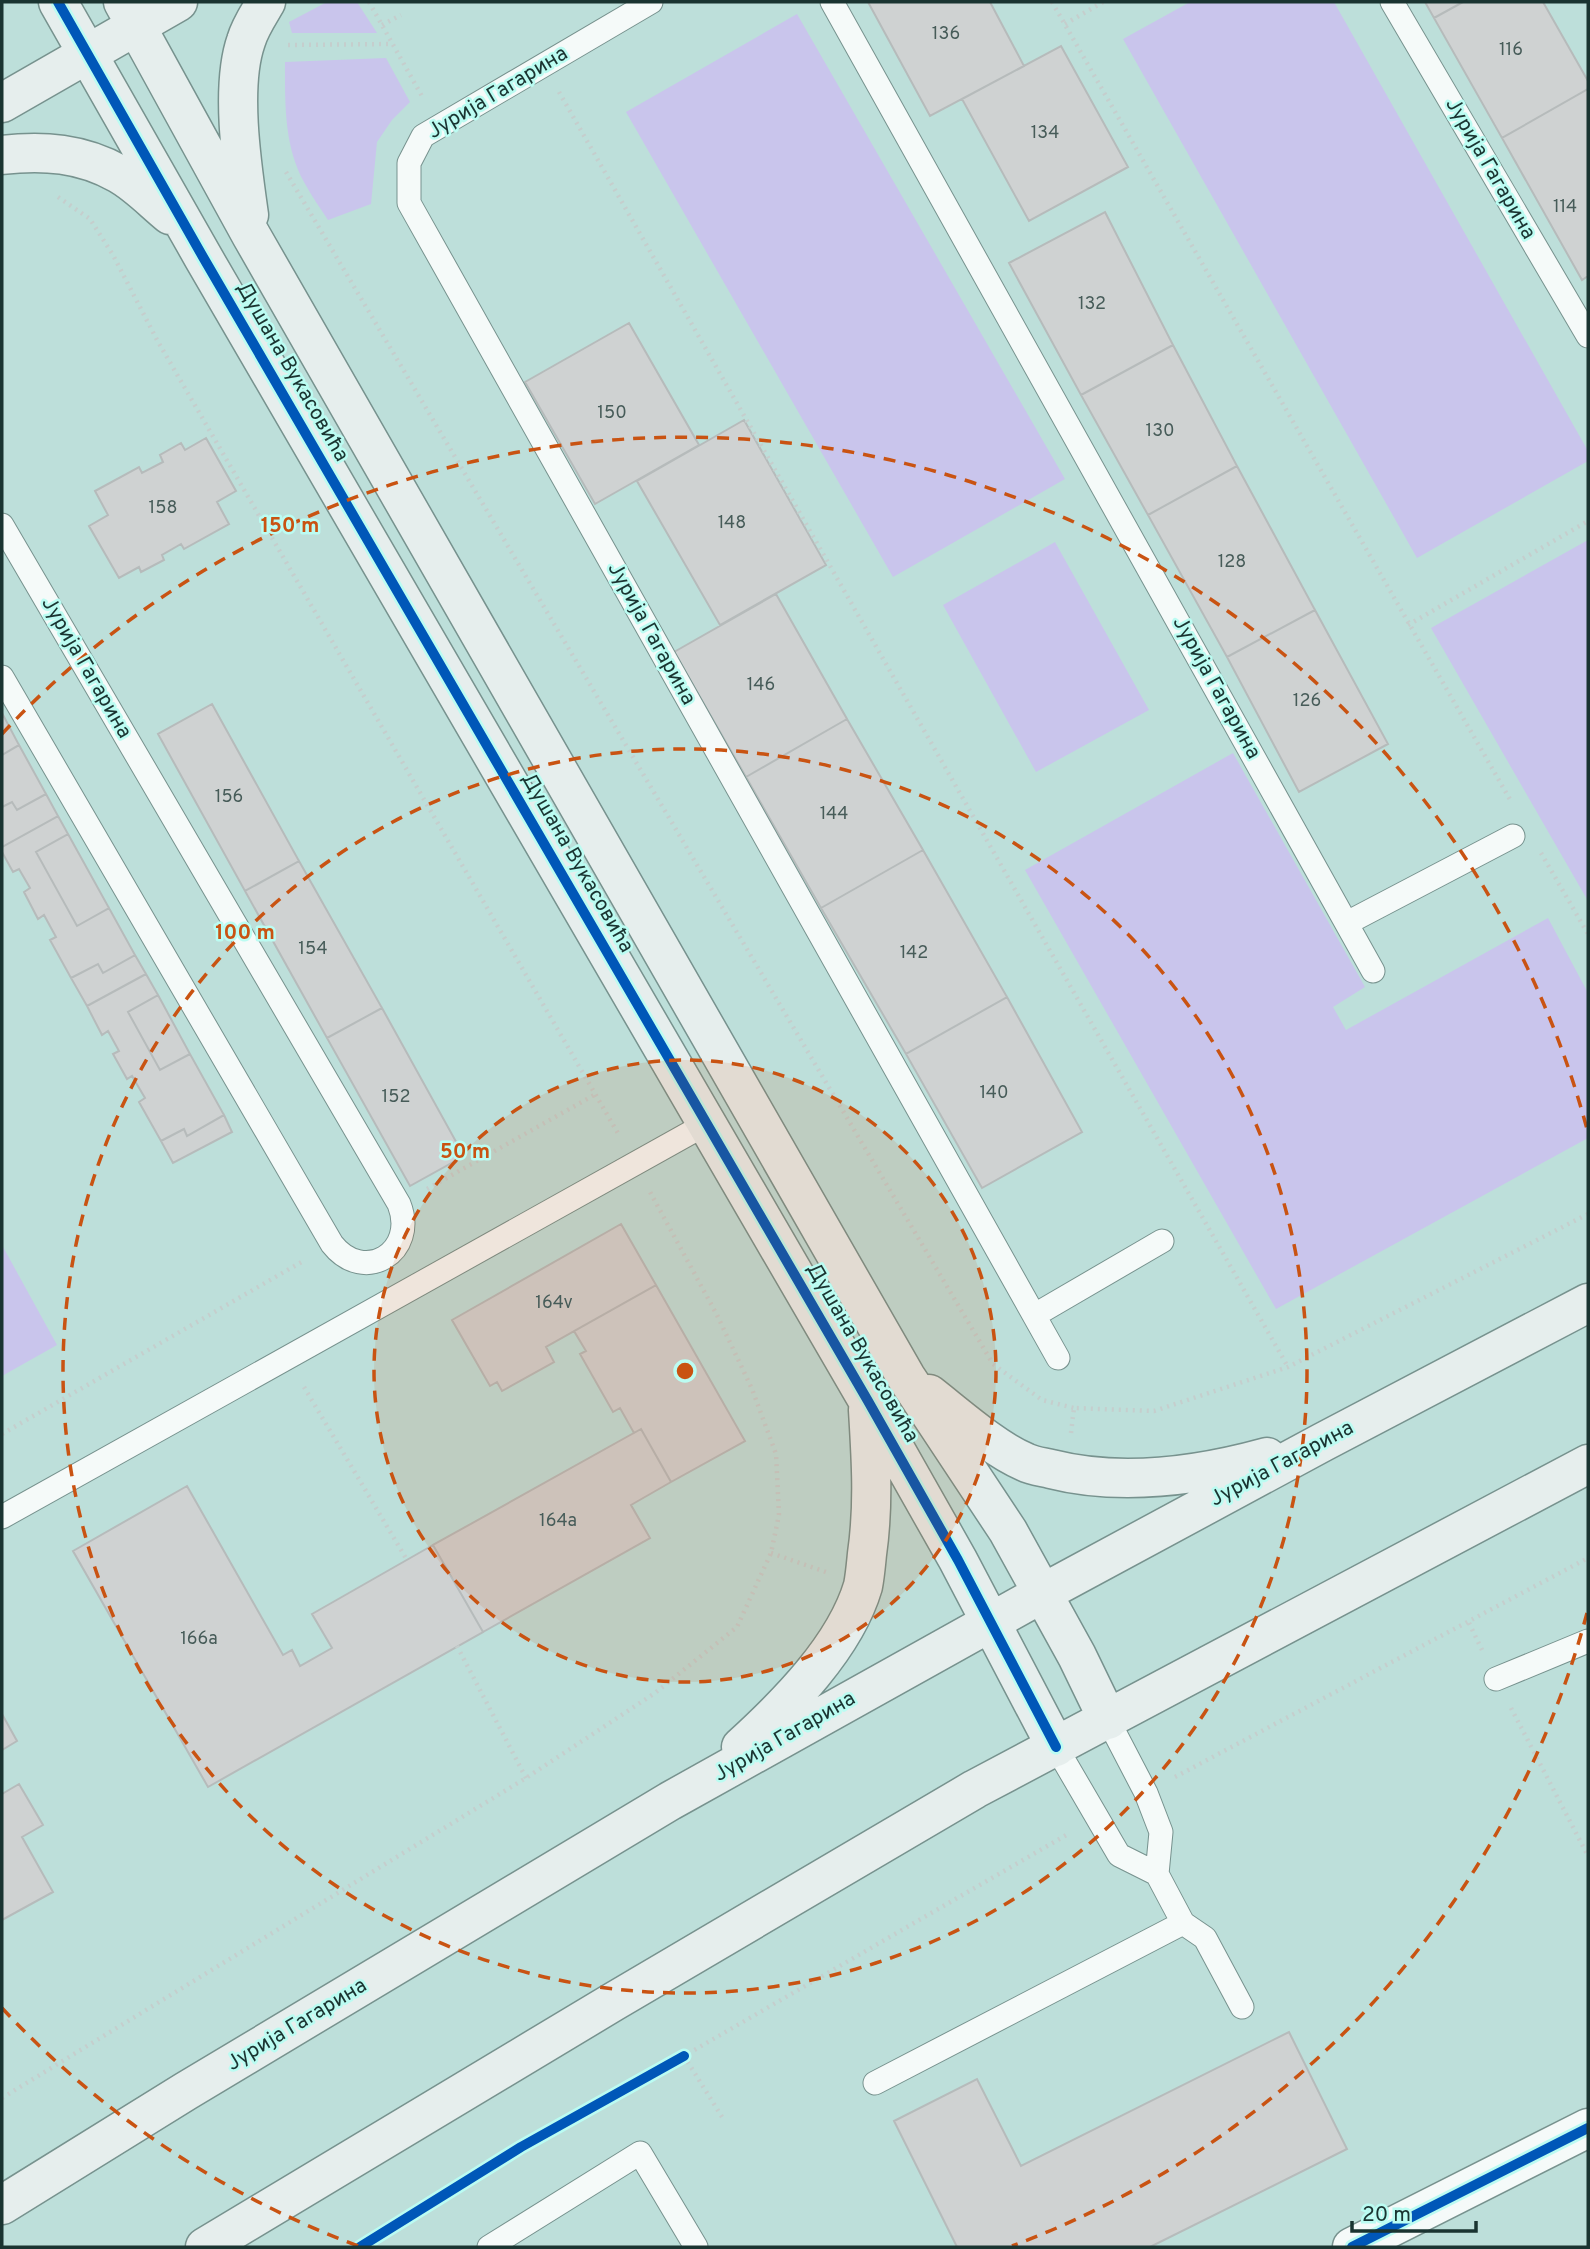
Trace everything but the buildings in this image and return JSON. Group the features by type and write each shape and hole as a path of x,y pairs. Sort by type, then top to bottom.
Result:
{"street":[{"name":"Душана Вукасовића","path":"58,2 187,229 868,1401 991,1622 1056,1746"},
{"path":"2,103 88,54 130,14 178,2"},
{"path":"251,235 239,129 240,63 246,40 266,2"},
{"name":"Душана Вукасовића","path":"130,14 251,235 906,1377 1008,1531 1044,1593 1108,1720"},
{"path":"2,155 36,152 69,155 94,163 120,174 187,229"},
{"name":"Јурија Гагарина","path":"2,2205 197,2084 701,1785 991,1622 1323,1441 1588,1303"},
{"path":"906,1377 981,1435 1025,1462 1066,1473 1103,1477 1171,1477 1234,1466 1323,1441"},
{"path":"701,1785 761,1729 827,1655 849,1619 863,1585 873,1515 868,1401"},
{"path":"205,2247 836,1869 975,1789 1588,1464"},
{"path":"1352,2247 1588,2128"}],"lane":[{"name":"Јурија Гагарина","path":"652,2 422,136 409,163 409,203 1058,1358"},
{"name":"Јурија Гагарина","path":"832,2 1373,971"},
{"name":"Јурија Гагарина","path":"1392,2 1588,336"},
{"name":"Јурија Гагарина","path":"2,526 401,1207"},
{"path":"2,677 334,1247 356,1262 380,1260 390,1254 403,1234 405,1222 401,1207"},
{"path":"1347,923 1513,836"},
{"path":"2,1517 706,1124"},
{"path":"1035,1315 1162,1241"},
{"path":"1496,1679 1588,1641"},
{"path":"1108,1720 1146,1793 1161,1832 1157,1874 1183,1923 1205,1938 1242,2007"},
{"path":"1056,1746 1119,1855 1157,1874"},
{"path":"875,2083 1183,1923"},
{"path":"489,2247 640,2152 696,2247"}],"path":[{"path":"369,2 439,126"},
{"path":"1052,2 1512,803"},
{"path":"1065,24 1103,2"},
{"path":"382,25 401,15"},
{"path":"281,45 393,44"},
{"path":"544,65 1288,1367"},
{"path":"281,161 316,225 993,1364 1042,1400 1074,1408 1154,1411 1288,1367 1588,1214"},
{"path":"1408,625 1588,521"},
{"path":"1540,851 1588,934"},
{"path":"401,1207 596,1094"},
{"path":"2,1434 334,1247"},
{"path":"287,1359 407,1560"},
{"path":"1066,1473 1074,1408"},
{"path":"771,1553 863,1585"},
{"path":"1468,1623 1588,1856"},
{"path":"457,1646 526,1778"},
{"path":"672,2062 684,2056 722,2117"}],"shaded area":[{"path":"327,2 357,2 377,33 292,33 289,22"},
{"path":"1190,2 1334,2 1588,451 1588,461 1417,558 1123,39"},
{"path":"797,14 1065,479 893,577 626,112"},
{"path":"386,58 410,102 392,120 377,142 371,204 328,220 304,182 293,154 286,109 285,62"},
{"path":"1588,540 1588,901 1431,628"},
{"path":"1055,542 1149,710 1036,772 943,605"},
{"path":"1233,753 1365,987 1333,1007 1346,1030 1548,918 1588,993 1588,1138 1276,1309 1025,870"},
{"path":"2,1245 57,1345 2,1376"}],"cycle path":[{"path":"58,2 203,257 868,1401 958,1560 1056,1747"},
{"path":"360,2247 521,2147 684,2056"},
{"path":"1352,2247 1588,2128"}]}
